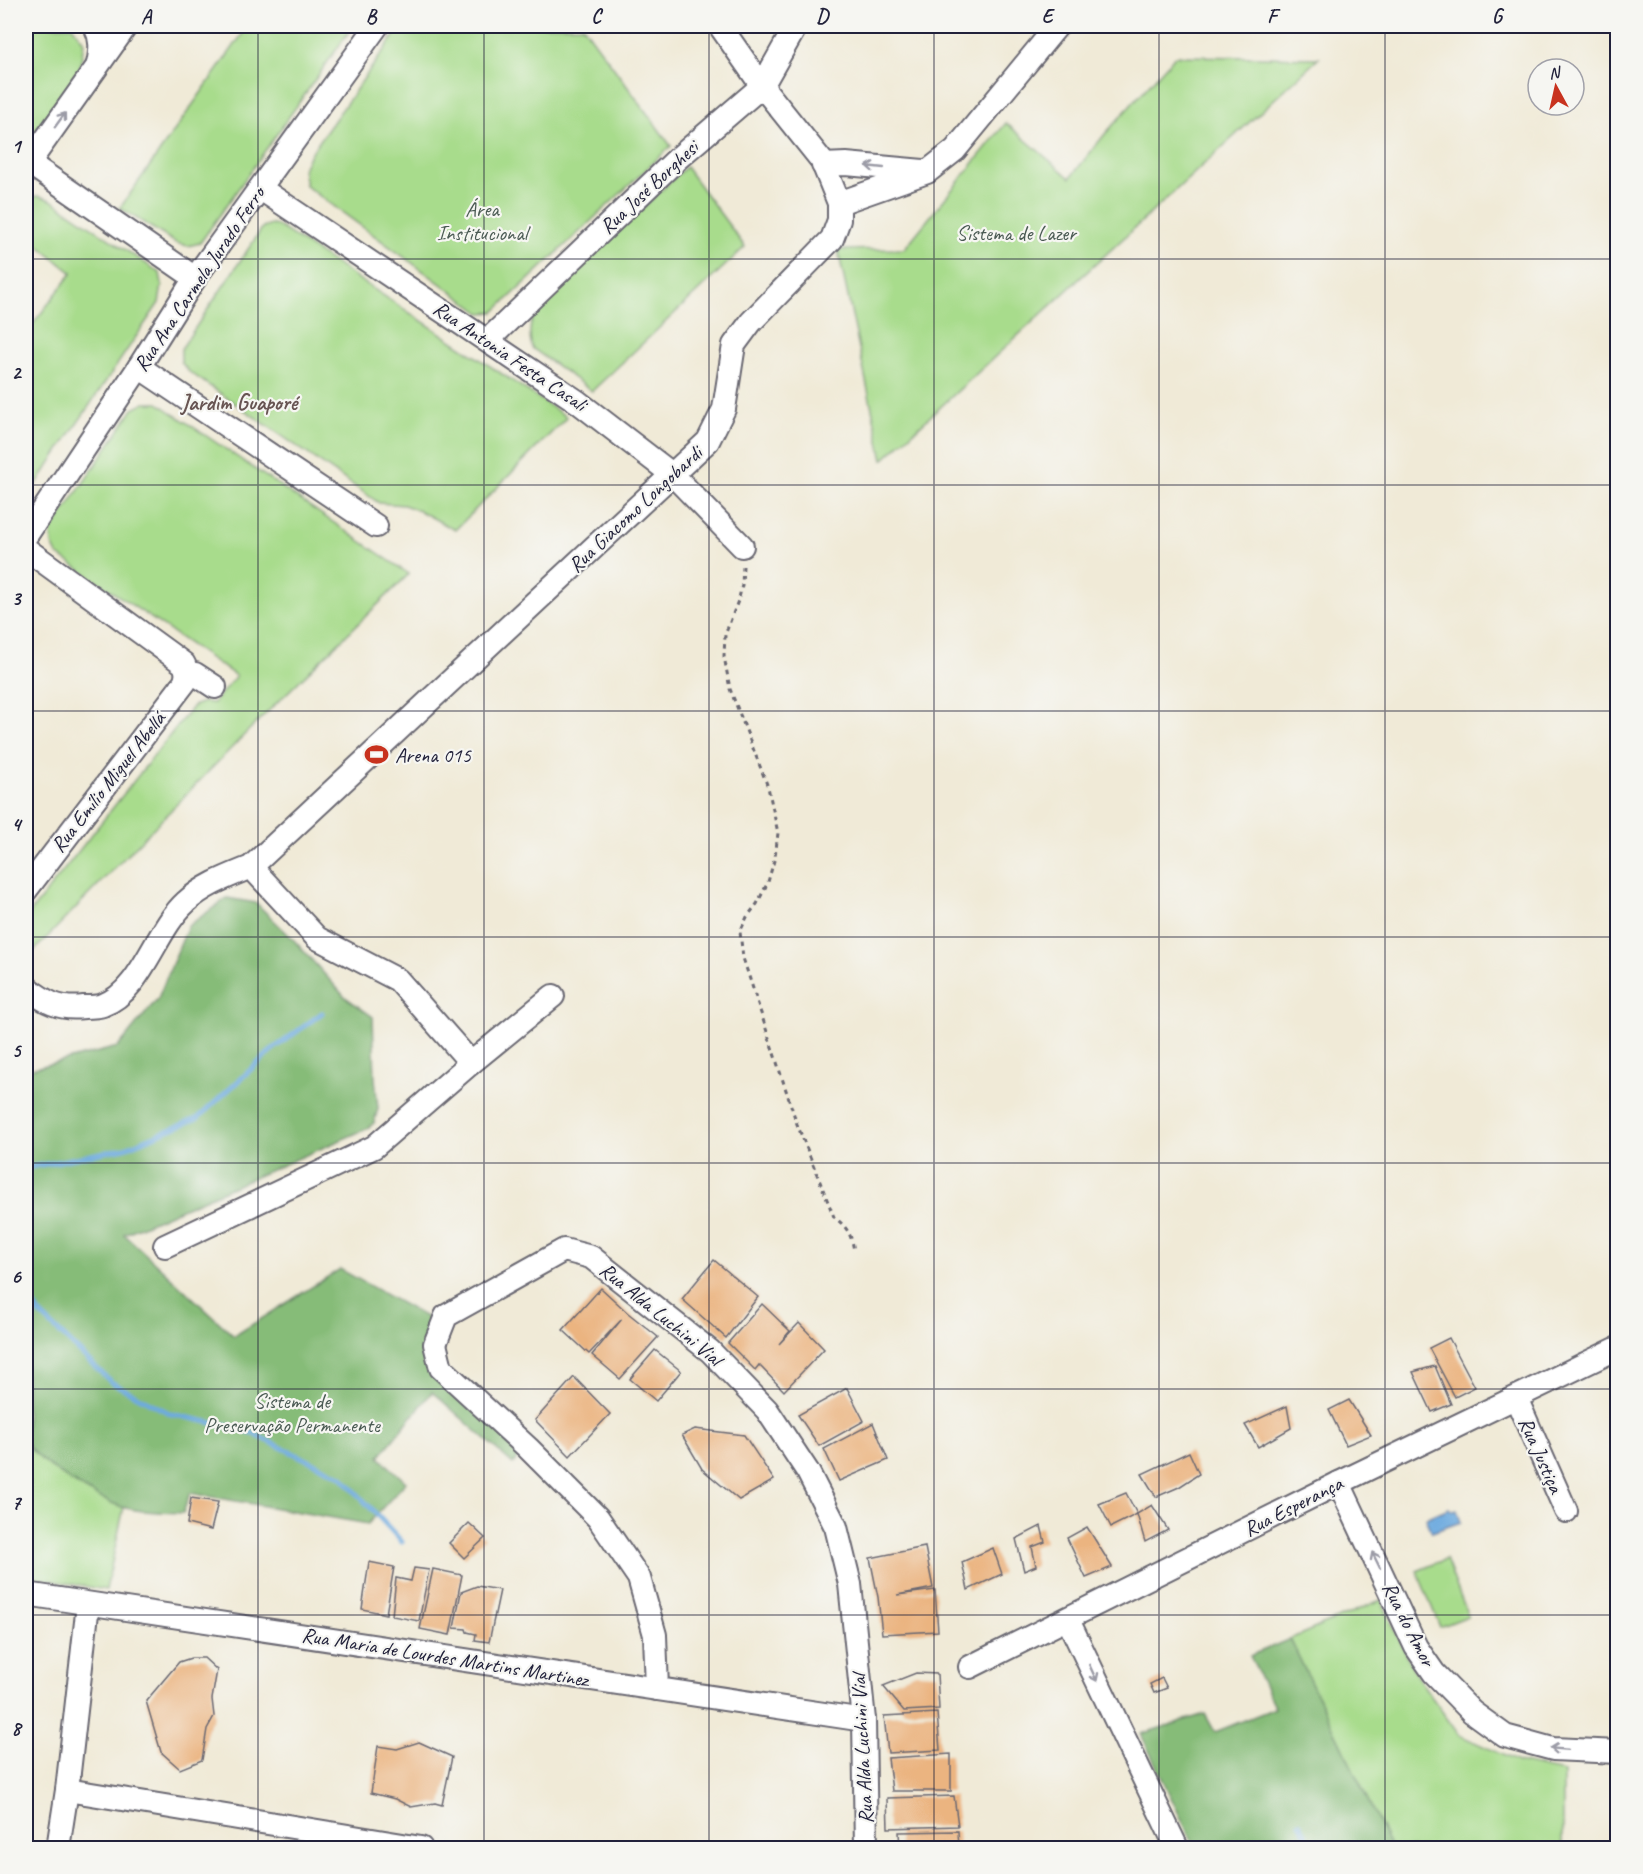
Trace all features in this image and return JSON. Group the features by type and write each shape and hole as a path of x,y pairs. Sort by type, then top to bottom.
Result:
{"street":[{"path":"95,26 100,34 101,47 98,66"},
{"path":"126,26 27,165 195,278"},
{"name":"Rua Ana Carmela Jurado Ferro","path":"26,536 139,367 195,278 377,26"},
{"path":"720,26 762,86 824,165 839,203 927,172 955,150 1057,26"},
{"name":"Rua José Borghesi","path":"488,340 677,159 762,86 796,26"},
{"path":"824,165 846,164 927,172"},
{"name":"Rua Antonia Festa Casali","path":"261,189 578,402 673,475 742,546"},
{"name":"Rua Giacomo Longobardi","path":"26,987 45,1002 72,1009 103,1005 127,989 170,920 186,901 207,887 251,867 673,475 708,441 724,409 734,345 751,322 832,239 839,220 839,203"},
{"path":"139,367 376,526"},
{"path":"26,549 184,664 187,673 195,674 215,687"},
{"name":"Rua Emílio Miguel Abellá","path":"26,890 185,682 187,673"},
{"path":"251,867 317,938 398,980 471,1063"},
{"path":"165,1246 374,1147 553,996"},
{"name":"Rua Alda Luchini Vial","path":"657,1689 655,1635 639,1578 598,1518 528,1448 441,1368 435,1344 446,1316 564,1250 591,1257 710,1351 767,1410 808,1472 836,1527 850,1584 864,1720 866,1848"},
{"name":"Rua Esperança","path":"970,1667 1339,1483 1617,1348"},
{"name":"Rua Justiça","path":"1516,1398 1566,1511"},
{"name":"Rua do Amor","path":"1339,1483 1416,1647 1434,1673 1472,1712 1505,1736 1553,1749 1617,1752"},
{"name":"Rua Maria de Lourdes Martins Martinez","path":"26,1594 864,1720"},
{"path":"58,1848 67,1790 88,1604"},
{"path":"1068,1620 1177,1848"},
{"path":"67,1790 421,1848"}],"path":[{"path":"742,546 742,585 724,635 724,656 730,689 768,787 778,833 775,857 768,882 740,932 743,958 797,1124 834,1216 846,1226 852,1239 854,1252"}],"green space":[{"path":"26,26 72,26 84,42 80,68 75,79 26,143"},
{"path":"248,26 353,26 200,243 188,246 176,243 120,208"},
{"name":"Área Institucional","path":"401,26 583,26 671,146 494,312 481,313 306,186 303,169 309,156"},
{"name":"Sistema de Lazer","path":"1175,56 1319,58 883,460 838,250 904,249 1006,123 1070,178 1105,134"},
{"path":"686,167 745,247 592,391 532,348 530,332 532,320 549,297"},
{"path":"39,196 51,200 160,273 162,285 159,303 26,499 26,333 72,273 26,236 26,199"},
{"path":"272,224 280,227 567,417 455,530 404,505 379,503 188,371 181,362 181,349 263,227"},
{"path":"145,403 158,403 409,574 249,730 26,959 26,918 193,706 204,702 213,703 236,676 57,554 52,544 51,531 133,409"},
{"name":"Sistema de Preservação Permanente","path":"227,898 256,903 293,939 344,996 373,1017 378,1108 374,1123 366,1129 124,1234 234,1336 340,1269 435,1322 426,1350 521,1453 513,1464 432,1392 379,1457 406,1482 368,1524 190,1493 183,1513 129,1509 97,1496 70,1480 45,1462 26,1443 26,1070 118,1047 158,998 188,926"},
{"path":"26,1443 35,1454 58,1472 84,1488 124,1507 106,1590 26,1576"},
{"path":"1446,1559 1468,1616 1440,1627 1417,1571"},
{"path":"1381,1600 1416,1675 1459,1735 1518,1762 1563,1772 1563,1848 1391,1848 1290,1639"},
{"path":"1290,1639 1391,1848 1195,1848 1141,1734 1205,1714 1215,1732 1275,1708 1250,1656"}],"water":[{"path":"1449,1508 1452,1511 1457,1510 1461,1522 1432,1532 1426,1518"}],"building":[{"path":"714,1260 758,1297 726,1338 682,1299"},
{"path":"601,1288 658,1337 620,1379 592,1355 622,1319 589,1354 563,1330"},
{"path":"762,1304 790,1331 779,1344 799,1323 824,1349 784,1391 759,1365 755,1370 728,1343"},
{"path":"1449,1338 1475,1387 1455,1397 1429,1348"},
{"path":"655,1350 681,1371 656,1401 630,1379"},
{"path":"1435,1366 1451,1404 1432,1412 1413,1372"},
{"path":"574,1377 610,1414 570,1456 535,1420"},
{"path":"847,1388 864,1421 819,1446 798,1415"},
{"path":"1349,1400 1371,1435 1346,1445 1329,1410"},
{"path":"1287,1406 1291,1428 1258,1447 1245,1425"},
{"path":"873,1423 888,1460 839,1481 824,1449"},
{"path":"695,1429 744,1435 774,1480 739,1500 702,1469 682,1435"},
{"path":"1189,1452 1199,1474 1179,1487 1156,1497 1142,1474"},
{"path":"1126,1493 1137,1514 1111,1527 1099,1504"},
{"path":"191,1498 218,1502 211,1530 187,1524"},
{"path":"1152,1505 1168,1530 1145,1542 1137,1514"},
{"path":"469,1523 485,1538 464,1558 449,1543"},
{"path":"1041,1526 1045,1542 1032,1547 1036,1566 1024,1571 1016,1539"},
{"path":"1087,1527 1112,1567 1086,1578 1067,1538"},
{"path":"925,1547 933,1588 897,1595 935,1590 938,1631 882,1634 878,1597 870,1558"},
{"path":"993,1548 1002,1574 968,1590 962,1562"},
{"path":"369,1562 394,1567 386,1614 362,1609"},
{"path":"414,1568 429,1570 419,1621 392,1616 396,1578 411,1581"},
{"path":"433,1569 462,1575 450,1635 420,1629"},
{"path":"477,1586 500,1590 489,1642 475,1640 476,1634 467,1632 466,1629 454,1628 461,1592"},
{"path":"191,1658 204,1658 217,1670 212,1699 214,1716 207,1729 202,1760 180,1769 161,1752 146,1701 179,1662"},
{"path":"916,1673 937,1674 939,1709 904,1711 883,1686"},
{"path":"1162,1678 1167,1688 1154,1693 1150,1684"},
{"path":"937,1713 940,1750 888,1753 884,1716"},
{"path":"419,1742 452,1757 442,1805 435,1803 411,1807 395,1799 371,1793 378,1746 397,1749"},
{"path":"951,1754 951,1791 892,1791 888,1758"},
{"path":"954,1796 958,1826 888,1828 887,1798"},
{"path":"958,1831 959,1848 900,1848 899,1832"}],"waterway":[{"path":"26,1168 125,1148 198,1118 272,1050 322,1013"},
{"path":"26,1291 38,1312 111,1382 171,1414 245,1430 341,1476 402,1542"},
{"path":"1300,1823 1312,1848"}],"place":[{"name":"Arena 015","path":"377,755"}],"district":[{"name":"Jardim Guaporé","path":"239,402"}]}
